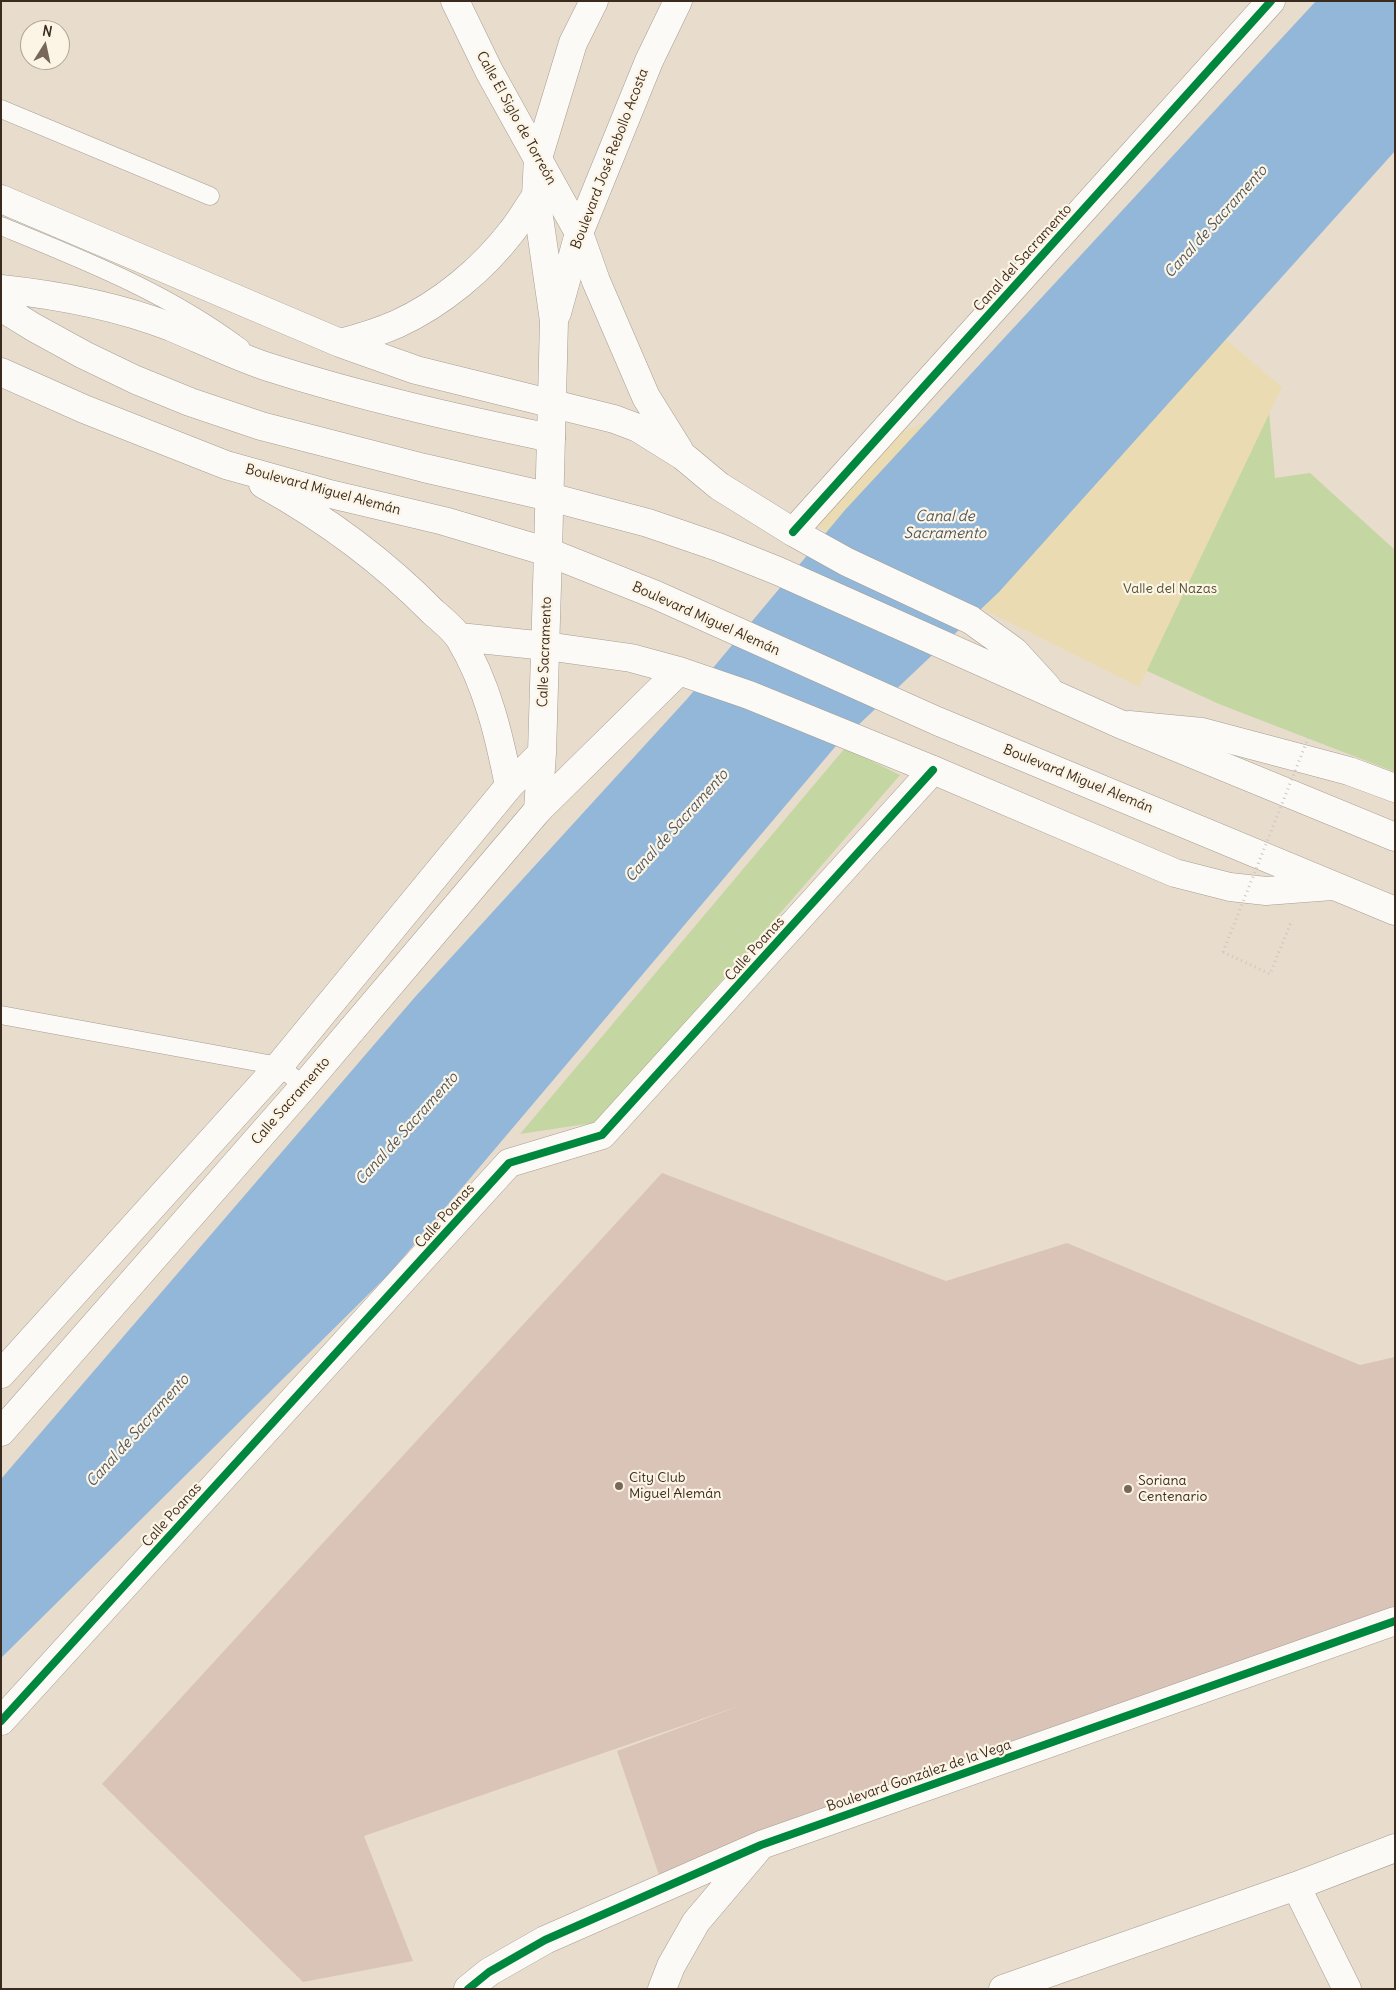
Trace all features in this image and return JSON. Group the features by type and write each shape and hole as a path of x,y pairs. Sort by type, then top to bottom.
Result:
{"main road":[{"name":"Calle El Siglo de Torreón","path":"455,1 489,71 579,233 596,281 646,397 683,456"},
{"name":"Boulevard José Rebollo Acosta","path":"548,552 554,321 536,196 538,158 573,43 594,1"},
{"name":"Boulevard José Rebollo Acosta","path":"554,321 579,233 649,61 678,1"},
{"name":"Canal del Sacramento","path":"793,532 1271,1"},
{"path":"340,343 369,335 398,323 426,308 452,290 483,263 506,238 536,196"},
{"path":"1,199 340,343 416,370 614,418 638,428 683,456 719,486 793,532 847,562 971,620 1014,650 1053,694"},
{"path":"1,290 30,292 90,303 170,327 216,348 317,382 483,424 551,438"},
{"path":"1,307 84,355 136,380 190,402 261,426 648,522 718,547 778,571 1120,724 1395,837"},
{"name":"Boulevard Miguel Alemán","path":"1,372 84,409 226,465 326,493 444,521 548,552 656,595 937,721 1395,911"},
{"path":"226,465 313,515 354,544 391,573 459,637 477,673 492,711 502,748 509,786"},
{"name":"Calle Sacramento","path":"1,1432 304,1086 538,810 542,753 548,552"},
{"path":"459,637 546,646 631,658 679,671 749,695 933,770 1176,873 1230,887 1266,891 1336,886"},
{"path":"538,810 679,671"},
{"path":"1120,724 1202,732 1349,771 1395,788"},
{"path":"1,1374 279,1066 509,786 542,753"},
{"name":"Calle Poanas","path":"1,1721 509,1163 602,1135 933,770"},
{"name":"Boulevard González de la Vega","path":"468,1989 489,1972 545,1940 761,1845 1393,1622"},
{"path":"662,1989 671,1966 696,1922 761,1845"},
{"path":"1003,1989 1296,1886 1395,1848"},
{"path":"1296,1886 1347,1989"}],"lane":[{"path":"1,109 210,196"},
{"path":"1,226 106,269 149,290 210,325 263,365"},
{"path":"1,1015 279,1066 304,1086"}],"path":[{"path":"1304,889 1270,974 1223,952 1309,736"}],"green space":[{"name":"Valle del Nazas","path":"1268,401 1275,478 1310,473 1395,550 1395,772 1219,704 1032,618"},
{"path":"845,748 900,775 599,1122 520,1134"}],"sand":[{"path":"1193,312 1282,387 1139,687 816,526 904,431"}],"water":[{"name":"Canal de Sacramento","path":"1316,1 1395,1 1395,151 999,592 835,747 390,1273 1,1658 1,1479 415,997 687,699 845,510"}],"building":[{"path":"662,1173 946,1281 1067,1243 1360,1365 1395,1357 1395,1613 661,1881 617,1751 742,1705 364,1836 413,1961 303,1982 102,1784"}],"cycle path":[{"path":"793,532 1271,1"},
{"path":"1,1721 509,1163 602,1135 933,770"},
{"path":"468,1989 489,1972 545,1940 761,1845 1395,1621"}],"place":[{"name":"City Club Miguel Alemán","path":"619,1486"},
{"name":"Soriana Centenario","path":"1128,1489"}]}
